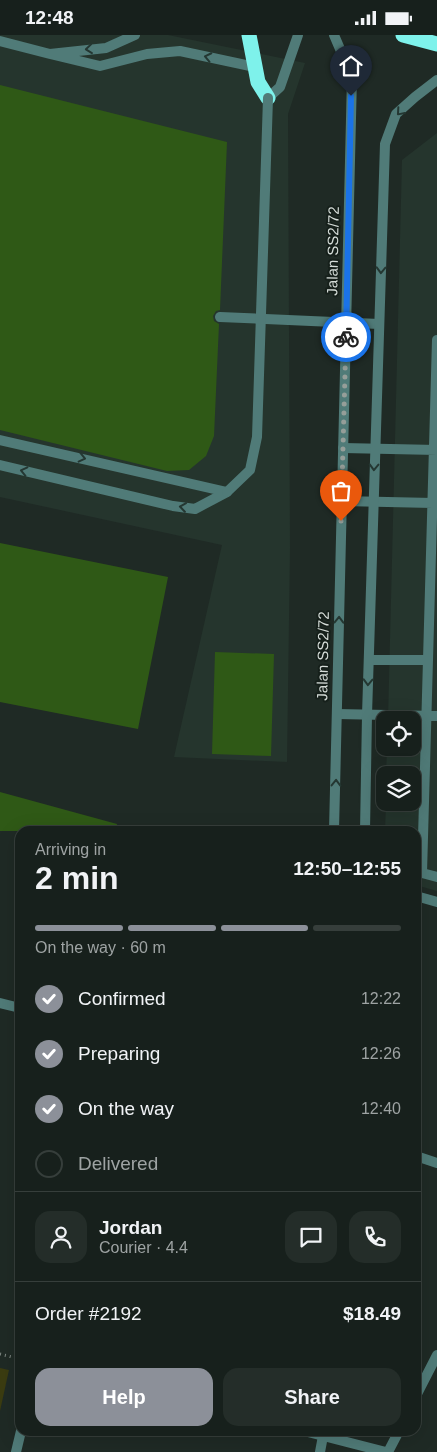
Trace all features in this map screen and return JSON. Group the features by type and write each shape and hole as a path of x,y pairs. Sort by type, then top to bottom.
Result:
{"highway":[{"path":"249,35 258,82 268,98"},
{"path":"403,35 437,44"}],"street":[{"path":"50,54 106,48 135,35"},
{"path":"0,465 172,506 195,509 227,492 250,471 257,437 268,98 280,87 298,35"},
{"name":"Jalan SS2/72","path":"334,35 352,77 334,826"},
{"path":"0,41 100,66 147,54 180,51 256,67"},
{"path":"365,826 368,660 385,144 396,114 437,81"},
{"path":"220,317 379,324"},
{"path":"437,340 436,450 428,660 432,673 432,716 422,873 437,877"},
{"path":"0,440 227,492"},
{"path":"343,448 436,450"},
{"path":"342,501 433,503"},
{"path":"368,660 428,660"},
{"path":"337,714 432,716"},
{"path":"421,897 437,902"},
{"path":"0,1003 15,1007"},
{"path":"421,1158 437,1163"},
{"path":"421,1387 437,1355"},
{"path":"16,1452 20,1436"},
{"path":"320,1452 323,1436 387,1452 396,1436"}],"path":[{"path":"0,1354 15,1358"}],"shaded area":[{"path":"0,35 168,35 305,63 288,114 290,548 287,762 174,757 222,545 0,497"},
{"path":"437,133 437,891 421,886 421,826 385,826 386,811 421,811 421,766 386,766 387,756 421,756 421,711 388,711 402,160"},
{"path":"0,1368 9,1370 0,1411"}],"building":[{"path":"0,85 227,142 220,310 216,311 213,316 214,321 219,324 214,436 206,456 189,470 167,471 0,430"},
{"path":"0,543 168,577 138,729 0,702"},
{"path":"215,652 274,654 271,756 212,754"},
{"path":"0,792 117,824 117,826 15,826 15,831 0,831"}],"way so far":[{"path":"341,521 346,337"}],"route":[{"path":"346,337 351,96"}]}
